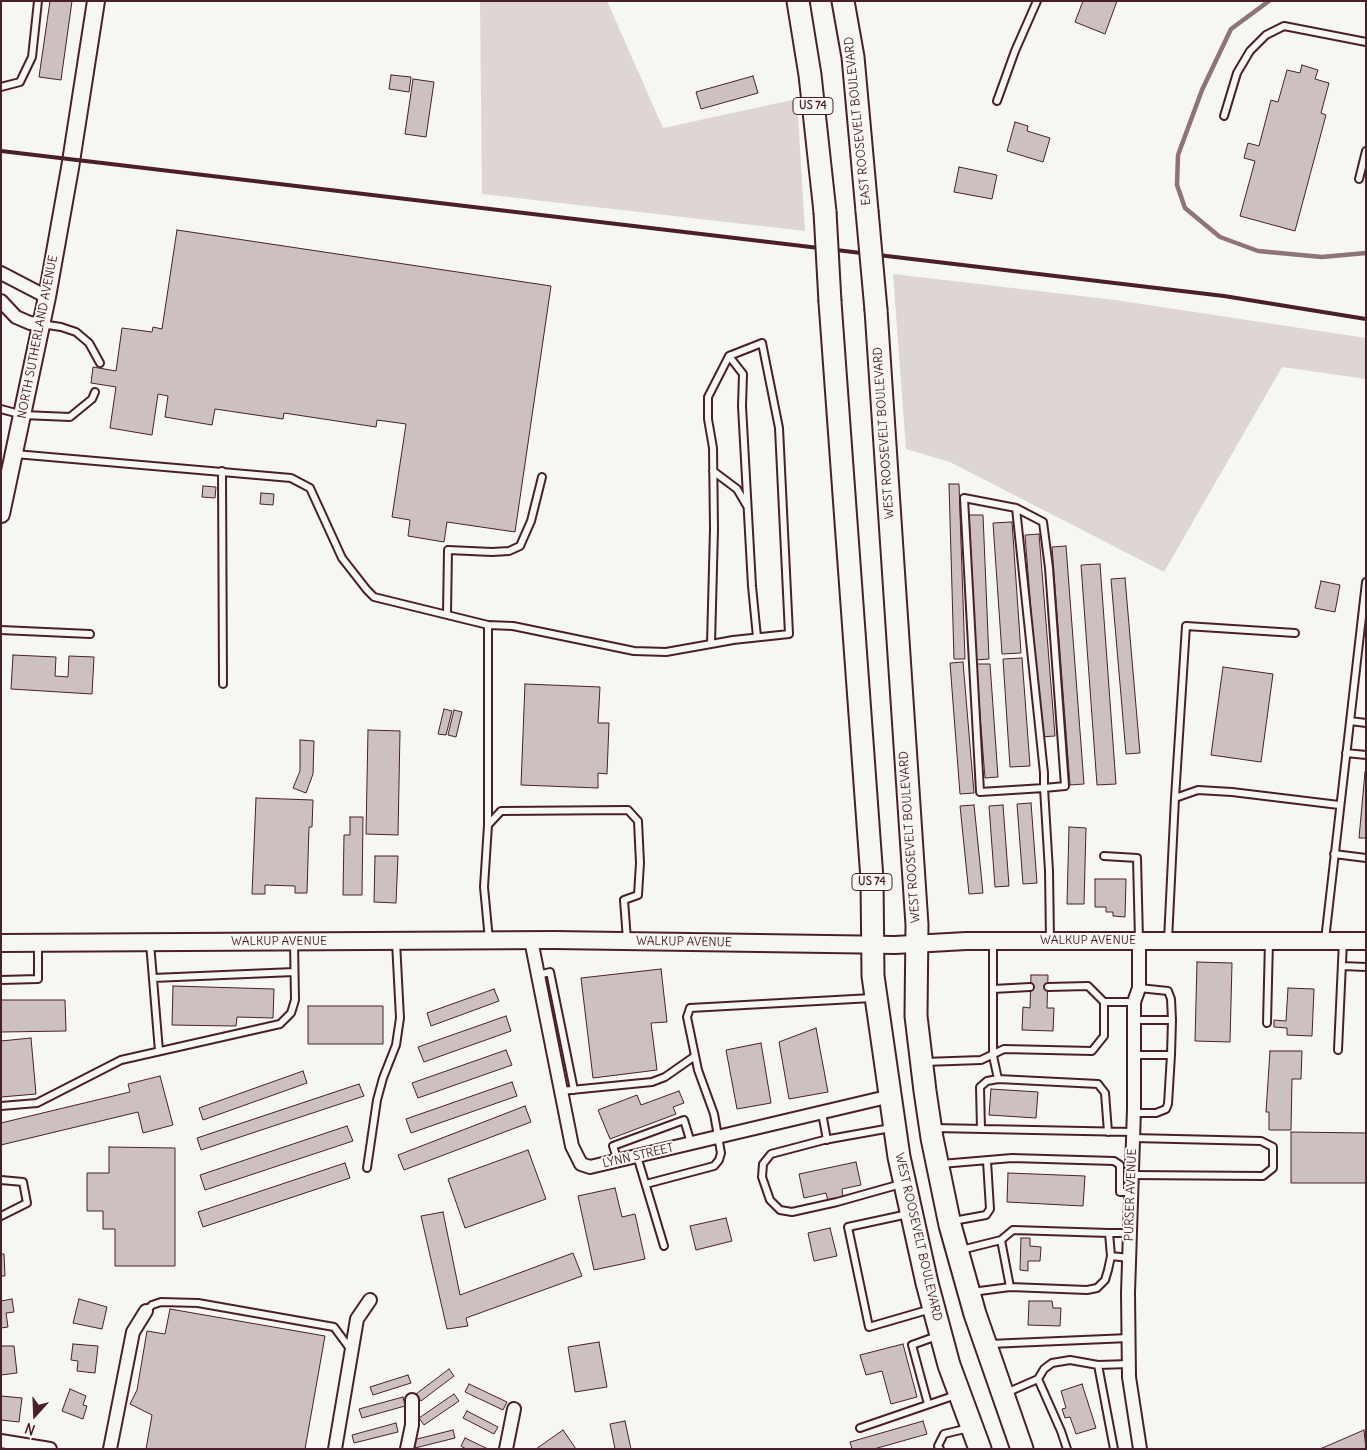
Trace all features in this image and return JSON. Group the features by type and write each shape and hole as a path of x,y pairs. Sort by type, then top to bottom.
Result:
{"highway":[{"name":"WEST ROOSEVELT BOULEVARD","path":"798,1 810,74 824,212 872,880 876,997 895,1128 911,1213 941,1335 980,1449"},
{"name":"EAST ROOSEVELT BOULEVARD","path":"843,1 853,57 867,211"},
{"name":"WEST ROOSEVELT BOULEVARD","path":"867,211 876,310 917,944 916,1016 930,1128 949,1222 968,1292 1022,1449"}],"street":[{"name":"NORTH SUTHERLAND AVENUE","path":"1,514 46,297 96,1"},
{"path":"1,274 46,297"},
{"path":"1,301 16,317 30,323 41,324"},
{"name":"WALKUP AVENUE","path":"1,943 530,940 917,944 993,941 1366,941"},
{"name":"LYNN STREET","path":"530,940 567,1090 572,1146 581,1164 590,1167 618,1161 891,1096"},
{"name":"PURSER AVENUE","path":"1139,942 1139,988 1134,1002 1134,1113 1129,1258 1129,1364 1140,1449"},
{"path":"335,1449 357,1319 370,1300"},
{"path":"110,1449 132,1332 146,1311"},
{"path":"407,1449 412,1425 412,1400"},
{"path":"506,1449 514,1410"},
{"path":"1,1441 50,1449"}],"lane":[{"path":"1,87 20,82 32,57 38,1"},
{"path":"997,100 1037,1"},
{"path":"1224,116 1237,73 1250,51 1266,35 1284,26 1366,42"},
{"path":"1359,179 1366,151"},
{"path":"41,324 61,327 76,332 92,347 100,363"},
{"path":"14,454 291,478 310,488 342,558 374,597 447,613 488,625 513,626 634,651 666,652 758,637 789,634 779,428 762,343 729,356 708,397 713,471 711,644"},
{"path":"729,356 743,374 752,586 758,637"},
{"path":"1,409 23,415 70,417 92,399 95,392"},
{"path":"222,471 223,684"},
{"path":"713,471 737,489 748,507"},
{"path":"447,613 448,550 492,552 509,551 520,546 531,521 542,477"},
{"path":"964,498 1016,508 1043,522 1050,568 1065,786 1044,788 980,792 964,498"},
{"path":"1016,508 1044,788 1050,941"},
{"path":"1325,940 1366,582"},
{"path":"488,625 488,825 484,887 489,941"},
{"path":"1168,941 1186,626 1295,633"},
{"path":"1,630 90,634"},
{"path":"1350,721 1366,723"},
{"path":"1346,753 1366,755"},
{"path":"1175,798 1198,790 1232,792 1339,805"},
{"path":"488,825 501,811 628,810 638,821 640,863 638,894 624,900 627,941"},
{"path":"1334,854 1366,858"},
{"path":"1104,856 1137,858 1139,942"},
{"path":"1267,1023 1269,940"},
{"path":"1338,1050 1343,940"},
{"path":"993,941 993,1056 998,1079"},
{"path":"150,942 159,1051"},
{"path":"1,1106 37,1103 121,1060 280,1024 291,1013 295,1000 294,942"},
{"path":"368,1168 377,1100 397,1036 400,994 396,942"},
{"path":"1,980 38,979 38,944"},
{"path":"1342,966 1366,966"},
{"path":"153,978 294,972"},
{"path":"1048,987 1088,986 1104,1002 1134,1002"},
{"path":"993,989 1030,987"},
{"path":"1134,1113 1156,1114 1166,1109 1168,1104 1171,1055 1172,1020 1171,999 1168,991 1164,989 1139,988"},
{"path":"646,1184 714,1166 719,1160 721,1153 714,1114 695,1056 687,1016 690,1008 695,1006 876,997"},
{"path":"922,1062 982,1060 1004,1049 1092,1051 1104,1036 1104,1002"},
{"path":"1134,1020 1172,1020"},
{"path":"1134,1055 1171,1055"},
{"path":"567,1090 652,1082 665,1077 695,1056"},
{"path":"981,1129 980,1087 987,1081 998,1079 1098,1084 1105,1093 1108,1132"},
{"path":"822,1113 827,1140"},
{"path":"618,1161 613,1146 684,1120 691,1144"},
{"path":"895,1128 827,1140 771,1154 763,1164 762,1177 770,1200 780,1210 792,1212 905,1183"},
{"path":"930,1128 1108,1132 1133,1135 1261,1141 1273,1147 1273,1168 1263,1176 1132,1175"},
{"path":"637,1156 664,1246"},
{"path":"937,1165 1012,1158 1114,1161 1120,1165 1120,1192 1131,1192"},
{"path":"949,1222 986,1215 990,1209 987,1161"},
{"path":"1,1180 23,1182 27,1203 1,1216"},
{"path":"911,1213 848,1227 868,1327 934,1309"},
{"path":"957,1251 1002,1240 1013,1230 1130,1233"},
{"path":"968,1292 1010,1287 1087,1290 1097,1288 1105,1280 1111,1256 1109,1233"},
{"path":"1002,1240 1010,1287"},
{"path":"1111,1256 1129,1258"},
{"path":"146,1311 152,1305 161,1302 198,1303 334,1327 352,1351"},
{"path":"928,1404 912,1345 941,1335"},
{"path":"985,1344 1129,1338"},
{"path":"1004,1393 1038,1379 1044,1369 1052,1363 1070,1360 1098,1365 1129,1364"},
{"path":"1098,1365 1114,1449"},
{"path":"1038,1379 1061,1431 1066,1449"},
{"path":"860,1428 960,1394"},
{"path":"940,1449 938,1446 944,1434 972,1427"}],"shaded area":[{"path":"480,1 607,1 663,128 797,99 805,231 482,194"},
{"path":"893,274 1115,300 1366,338 1366,379 1282,367 1164,572 950,462 906,449"}],"building":[{"path":"50,1 72,1 61,80 39,77"},
{"path":"1083,1 1117,1 1105,34 1075,22"},
{"path":"1302,65 1318,70 1315,79 1329,83 1321,113 1326,115 1295,231 1240,216 1255,161 1244,158 1248,143 1259,146 1271,100 1278,102 1287,70 1300,73"},
{"path":"391,75 411,77 409,92 389,89"},
{"path":"753,76 758,93 701,109 696,92"},
{"path":"413,79 434,82 426,137 405,134"},
{"path":"1015,122 1028,126 1027,131 1050,138 1043,162 1007,151"},
{"path":"959,167 997,175 992,199 954,192"},
{"path":"177,230 551,286 515,532 447,522 444,542 408,536 410,520 392,517 406,424 377,420 376,427 284,413 283,419 215,409 212,425 165,417 168,396 158,394 152,435 110,428 116,387 91,383 93,367 116,371 122,328 152,332 153,327 162,329"},
{"path":"949,484 959,484 965,659 954,659"},
{"path":"203,486 216,487 215,498 202,497"},
{"path":"261,493 274,494 273,505 260,504"},
{"path":"969,515 983,515 989,659 976,660"},
{"path":"1012,522 1021,653 1002,654 993,523"},
{"path":"1039,534 1055,736 1041,737 1025,535"},
{"path":"1066,546 1084,784 1070,785 1052,547"},
{"path":"1100,564 1116,784 1097,785 1081,565"},
{"path":"1125,578 1140,753 1126,754 1111,579"},
{"path":"1321,581 1340,585 1335,612 1315,608"},
{"path":"13,655 56,657 55,676 68,677 69,656 94,657 92,694 11,689"},
{"path":"1022,658 1030,766 1010,767 1003,659"},
{"path":"963,662 974,793 960,794 950,663"},
{"path":"976,664 990,664 998,777 985,778"},
{"path":"1223,667 1273,674 1261,762 1211,755"},
{"path":"525,684 600,687 598,723 609,723 607,774 598,773 598,788 521,785"},
{"path":"444,709 452,711 446,735 438,734"},
{"path":"454,710 462,712 456,737 448,735"},
{"path":"368,730 400,731 398,835 366,834"},
{"path":"300,740 314,741 313,774 306,793 293,788 300,771"},
{"path":"1365,772 1366,838 1359,838"},
{"path":"256,798 313,800 312,827 309,827 307,893 295,893 295,886 265,885 265,894 252,894"},
{"path":"1031,803 1037,883 1023,884 1017,804"},
{"path":"974,805 983,893 969,894 960,806"},
{"path":"1003,805 1009,886 995,887 989,806"},
{"path":"350,817 363,817 362,895 343,895 344,835 350,835"},
{"path":"1069,827 1086,828 1084,904 1067,904"},
{"path":"375,856 398,856 396,903 374,902"},
{"path":"1095,879 1126,879 1125,917 1113,916 1113,912 1106,912 1106,907 1095,907"},
{"path":"1197,962 1232,963 1230,1042 1195,1041"},
{"path":"661,969 667,1022 651,1023 657,1070 593,1078 581,978"},
{"path":"1031,975 1048,975 1047,1008 1054,1008 1053,1031 1022,1030 1023,1007 1030,1008"},
{"path":"173,986 274,989 273,1018 237,1017 236,1026 172,1025"},
{"path":"1288,988 1314,989 1312,1036 1287,1035 1287,1028 1274,1027 1274,1020 1286,1021"},
{"path":"494,989 499,1001 431,1026 427,1013"},
{"path":"1,1000 65,1000 66,1031 1,1032"},
{"path":"308,1006 383,1006 383,1044 308,1044"},
{"path":"506,1016 511,1031 424,1062 418,1047"},
{"path":"816,1028 828,1092 789,1099 779,1042"},
{"path":"31,1038 36,1094 1,1097 1,1041"},
{"path":"761,1043 771,1103 737,1109 726,1050"},
{"path":"506,1050 512,1065 418,1098 412,1083"},
{"path":"1270,1051 1302,1051 1301,1079 1292,1079 1291,1130 1269,1130 1269,1112 1266,1112"},
{"path":"303,1071 307,1083 203,1120 199,1108"},
{"path":"160,1076 173,1125 143,1133 138,1112 1,1145 1,1123 130,1092 128,1084"},
{"path":"512,1082 517,1096 411,1133 406,1119"},
{"path":"359,1084 364,1096 201,1150 197,1138"},
{"path":"991,1089 1038,1092 1036,1118 989,1115"},
{"path":"679,1091 684,1103 673,1107 676,1114 610,1139 598,1110 637,1095 641,1105"},
{"path":"525,1106 531,1122 404,1170 398,1155"},
{"path":"347,1126 353,1141 205,1190 200,1175"},
{"path":"1291,1132 1366,1133 1366,1183 1291,1183"},
{"path":"109,1147 175,1148 175,1266 115,1266 115,1229 103,1229 103,1211 87,1211 87,1173 109,1173"},
{"path":"528,1150 546,1199 465,1228 448,1179"},
{"path":"856,1162 861,1185 842,1189 843,1198 828,1201 826,1193 804,1198 799,1174"},
{"path":"345,1163 350,1178 203,1227 198,1212"},
{"path":"1008,1173 1085,1176 1083,1206 1007,1202"},
{"path":"615,1188 622,1217 635,1214 645,1259 594,1270 578,1196"},
{"path":"443,1212 460,1295 573,1253 582,1276 466,1318 468,1326 447,1329 421,1216"},
{"path":"726,1218 732,1241 696,1250 690,1226"},
{"path":"830,1228 837,1256 814,1261 808,1233"},
{"path":"1021,1238 1030,1238 1030,1246 1041,1247 1040,1261 1028,1261 1028,1271 1020,1270"},
{"path":"1,1254 4,1254 5,1276 1,1276"},
{"path":"12,1299 14,1312 6,1313 8,1327 1,1328 1,1301"},
{"path":"79,1299 107,1307 102,1329 73,1323"},
{"path":"1029,1301 1052,1301 1053,1308 1061,1308 1060,1326 1028,1325"},
{"path":"170,1309 325,1336 305,1449 146,1449 152,1415 130,1404 137,1390 147,1331 165,1334"},
{"path":"599,1342 607,1387 575,1392 568,1347"},
{"path":"73,1344 98,1346 95,1373 77,1371 78,1361 71,1360"},
{"path":"903,1344 917,1397 891,1404 882,1371 866,1375 860,1355"},
{"path":"1,1346 14,1346 17,1373 1,1375"},
{"path":"449,1369 454,1376 421,1401 416,1394"},
{"path":"408,1375 411,1383 373,1395 370,1387"},
{"path":"469,1384 507,1402 503,1410 465,1392"},
{"path":"1082,1384 1096,1428 1076,1434 1070,1417 1065,1418 1062,1409 1066,1408 1061,1391"},
{"path":"70,1389 86,1396 83,1405 87,1406 83,1419 62,1411"},
{"path":"454,1394 459,1401 424,1425 419,1418"},
{"path":"1,1396 22,1398 19,1422 1,1420"},
{"path":"403,1397 405,1406 362,1418 359,1409"},
{"path":"467,1411 498,1427 494,1434 463,1418"},
{"path":"625,1421 631,1449 615,1449 610,1424"},
{"path":"923,1421 927,1434 874,1449 852,1449 850,1442"},
{"path":"396,1423 398,1432 354,1443 352,1435"},
{"path":"453,1430 455,1438 415,1448 413,1440"},
{"path":"563,1430 576,1449 536,1449"},
{"path":"1364,1430 1366,1449 1320,1449"},
{"path":"465,1438 488,1449 466,1449 461,1446"}],"waterway":[{"path":"1269,1 1231,29 1202,90 1178,155 1177,185 1185,208 1220,237 1258,251 1322,257 1366,253"}],"railway":[{"path":"1,151 1224,296 1366,319"}]}
